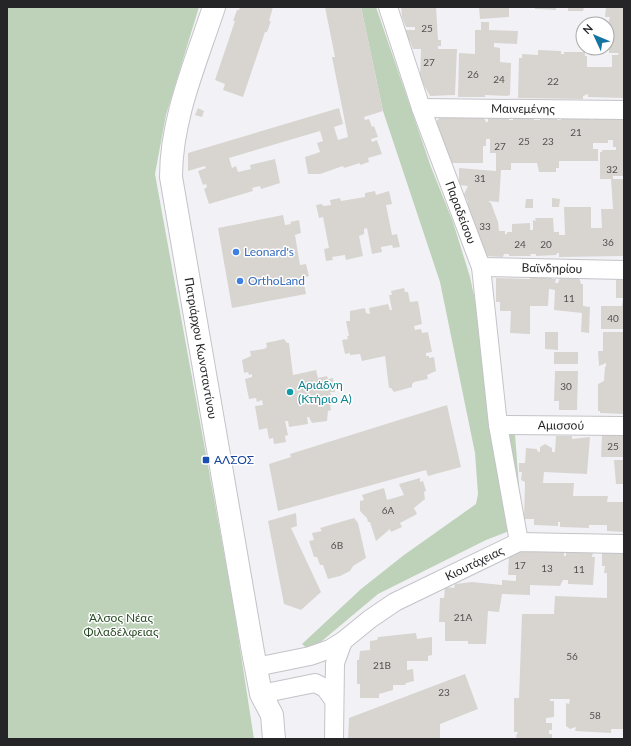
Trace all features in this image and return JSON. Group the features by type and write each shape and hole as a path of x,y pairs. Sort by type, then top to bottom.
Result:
{"main road":[{"name":"Πατριάρχου Κωνσταντίνου","path":"214,7 179,117 173,146 171,177 256,667 261,694 272,715 274,739"},
{"name":"Πατριάρχου Κωνσταντίνου","path":"261,694 258,717 261,739"}],"street":[{"name":"Παραδείσου","path":"388,7 421,108 480,267 498,425 519,542"},
{"name":"Μαινεμένης","path":"421,108 624,110"},
{"name":"Βαϊνδηρίου","path":"480,267 624,270"},
{"name":"Αμισσού","path":"498,425 624,426"},
{"name":"Κιουτάχειας","path":"256,667 310,656 330,649 343,641 370,619 396,602 519,542 624,544"},
{"path":"334,739 335,663 343,641"},
{"path":"310,656 315,683"},
{"path":"261,694 315,683 325,688 334,700"}],"green space":[{"name":"Άλσος Νέας Φιλαδέλφειας","path":"7,7 199,7 166,115 155,174 233,603 254,739 7,739"},
{"path":"361,7 376,7 431,167 453,222 470,277 476,305 492,430 515,434 522,526 486,540 378,594 310,651 302,644 361,589 404,555 476,504 478,494 475,453 440,282 383,111"}],"building":[{"path":"240,7 273,7 269,21 271,21 267,32 265,32 243,97 223,90 225,84 215,80 235,21 233,21 237,10 239,10"},
{"path":"325,7 361,7 383,111 364,117 365,120 369,119 372,127 374,126 378,137 371,139 372,142 377,140 382,154 368,158 369,162 360,165 360,163 344,168 343,166 320,174 308,174 305,157 320,152 317,143 323,141 320,131 229,158 232,168 236,166 238,172 251,169 250,165 275,159 280,183 261,189 260,186 252,188 253,191 209,204 204,189 207,187 206,184 203,185 198,171 206,168 205,166 188,171 188,153 339,108 343,124 334,127 338,140 348,137 332,57 335,57"},
{"path":"401,7 436,7 438,40 441,40 441,46 438,46 438,49 457,49 455,95 430,96 420,78 421,49 413,49 410,41 406,41 404,30 415,30 415,27 406,27 402,17"},
{"path":"479,7 509,7 509,17 480,19"},
{"path":"535,7 556,7 556,10 535,9"},
{"path":"568,7 584,7 583,11 568,11"},
{"path":"606,7 624,7 624,98 588,97 588,94 583,96 583,99 518,98 519,58 522,58 522,54 538,55 538,50 561,51 561,54 564,54 564,52 575,52 575,56 587,56 587,67 612,67 612,56 618,55 619,53 615,53 615,16 605,16"},
{"path":"481,22 489,22 489,30 518,31 517,44 494,43 494,47 500,48 500,62 511,63 510,95 458,97 459,53 475,54 475,30 481,30"},
{"path":"198,108 204,111 202,117 195,115"},
{"path":"442,115 483,116 486,122 488,122 488,117 509,117 509,120 513,120 513,117 534,116 534,120 540,120 540,117 557,117 557,120 561,120 561,117 591,117 591,120 593,120 593,117 624,118 624,176 613,176 613,179 624,179 624,256 559,257 559,253 557,253 556,255 536,256 536,254 530,254 531,256 509,256 509,254 504,254 503,257 482,256 464,205 468,202 464,194 468,186 459,185 459,168 496,171 496,153 490,153 490,139 486,139 486,146 483,146 483,163 449,163 435,123","holes":["608,140 613,140 613,147 616,147 616,150 602,150 602,152 600,152 600,179 611,179 613,209 601,209 602,228 591,228 591,207 564,207 565,235 559,235 559,232 554,232 553,218 535,218 536,221 533,220 533,230 530,230 530,223 512,224 512,232 507,232 507,234 505,234 505,231 499,231 498,222 491,203 488,201 499,202 501,170 511,170 511,163 537,163 539,172 556,172 556,168 559,168 559,161 598,161 598,149 593,149 593,143 608,143"]},
{"path":"375,191 376,195 389,191 392,204 386,205 392,235 397,234 400,247 393,248 392,245 381,247 382,252 372,254 367,228 364,229 364,234 359,236 363,256 346,260 345,255 332,257 333,260 326,261 324,249 329,248 323,217 319,218 316,205 331,205 330,200 340,198 341,201 365,197 365,193"},
{"path":"552,198 560,199 559,207 552,207"},
{"path":"526,199 533,199 533,208 525,208"},
{"path":"283,215 285,225 299,220 301,233 295,235 300,265 306,264 309,276 303,278 306,294 232,308 218,228"},
{"path":"530,276 552,276 552,279 556,279 555,283 558,283 560,278 579,279 581,284 583,284 583,306 590,307 589,333 581,332 582,313 554,310 555,290 549,289 548,306 530,306 530,334 510,333 511,311 500,311 500,302 496,302 496,278 530,279"},
{"path":"616,280 624,280 624,329 601,329 601,306 622,306 623,298 616,298"},
{"path":"404,288 405,292 408,292 410,302 418,301 422,324 414,326 415,330 421,329 422,333 428,332 432,352 426,353 426,356 429,356 429,358 434,357 436,371 427,375 428,379 414,382 412,387 394,392 391,388 389,388 385,356 362,361 360,354 345,354 342,340 348,339 347,336 349,336 346,321 350,321 350,311 365,308 366,313 370,314 369,308 388,304 390,310 392,310 389,295 392,295 391,291"},
{"path":"545,332 558,332 558,350 545,349"},
{"path":"603,332 624,332 624,414 600,413 600,411 598,411 598,384 604,381 605,366 606,367 606,363 599,366 598,351 603,351"},
{"name":"Αριάδνη (Κτήριο Α)","path":"284,339 287,343 289,343 293,375 316,370 318,378 327,376 328,379 333,378 335,392 330,392 331,395 329,395 331,410 328,411 327,421 312,423 309,417 307,417 308,424 289,427 288,421 285,421 288,435 285,436 286,442 274,444 273,438 269,439 267,428 259,430 255,406 263,405 262,400 257,402 256,398 249,399 245,379 252,377 252,374 249,375 248,372 244,373 242,360 251,356 250,351 264,349 267,347 266,343"},
{"path":"554,352 578,352 578,364 554,364"},
{"path":"555,371 578,371 577,410 559,410 559,401 554,401"},
{"path":"447,405 461,467 428,476 426,470 278,511 269,464 291,457 290,454"},
{"path":"602,435 624,435 624,457 601,457"},
{"path":"556,436 572,436 572,439 590,437 587,474 544,472 543,483 574,483 573,496 608,496 607,502 624,502 624,532 607,531 607,525 589,525 589,528 560,527 560,522 558,522 558,526 534,525 534,519 524,519 525,482 521,480 522,472 519,472 519,463 525,463 526,448 537,449 537,451 540,452 540,447 545,444 552,448 552,452 555,452"},
{"path":"614,460 624,460 624,484 616,484"},
{"path":"420,478 420,482 423,481 426,491 424,492 425,499 414,508 417,514 400,523 402,527 391,532 390,529 376,541 370,522 368,522 367,518 360,511 360,501 364,500 362,495 384,488 387,500 404,495 399,484"},
{"path":"296,513 297,526 291,528 321,592 301,610 284,604 268,521"},
{"path":"354,518 358,523 366,558 353,566 350,571 340,576 328,579 323,565 320,565 317,557 314,557 309,541 314,540 312,533 322,531 320,528"},
{"path":"528,543 564,548 564,556 566,556 566,551 593,552 592,557 595,557 593,585 568,584 568,580 563,580 560,586 530,585 530,595 502,594 499,612 488,611 486,644 468,644 468,641 445,641 445,622 439,622 440,598 444,598 445,587 454,588 455,584 472,582 502,585 502,580 516,581 516,575 508,575 509,554"},
{"path":"602,548 624,549 624,729 611,729 611,733 575,731 576,727 570,729 566,726 566,703 569,704 570,699 550,699 550,701 554,701 554,717 546,718 546,723 552,723 552,730 549,730 549,734 552,734 552,739 517,739 516,736 518,732 514,732 514,698 519,698 522,614 554,614 555,596 607,598 607,573 604,573 605,566 602,566"},
{"path":"416,633 417,639 432,637 432,655 428,656 428,661 407,661 407,670 413,669 414,681 406,683 405,685 393,685 393,690 379,694 379,698 360,698 360,684 357,684 357,660 359,660 360,651 370,650 370,641 377,640 378,637"},
{"path":"465,674 478,709 440,724 440,739 348,739 349,718"}],"place":[{"name":"Leonard's","path":"236,252"},
{"name":"OrthoLand","path":"240,281"},
{"name":"Αριάδνη (Κτήριο Α)","path":"290,392"},
{"name":"ΑΛΣΟΣ","path":"206,460"}]}
